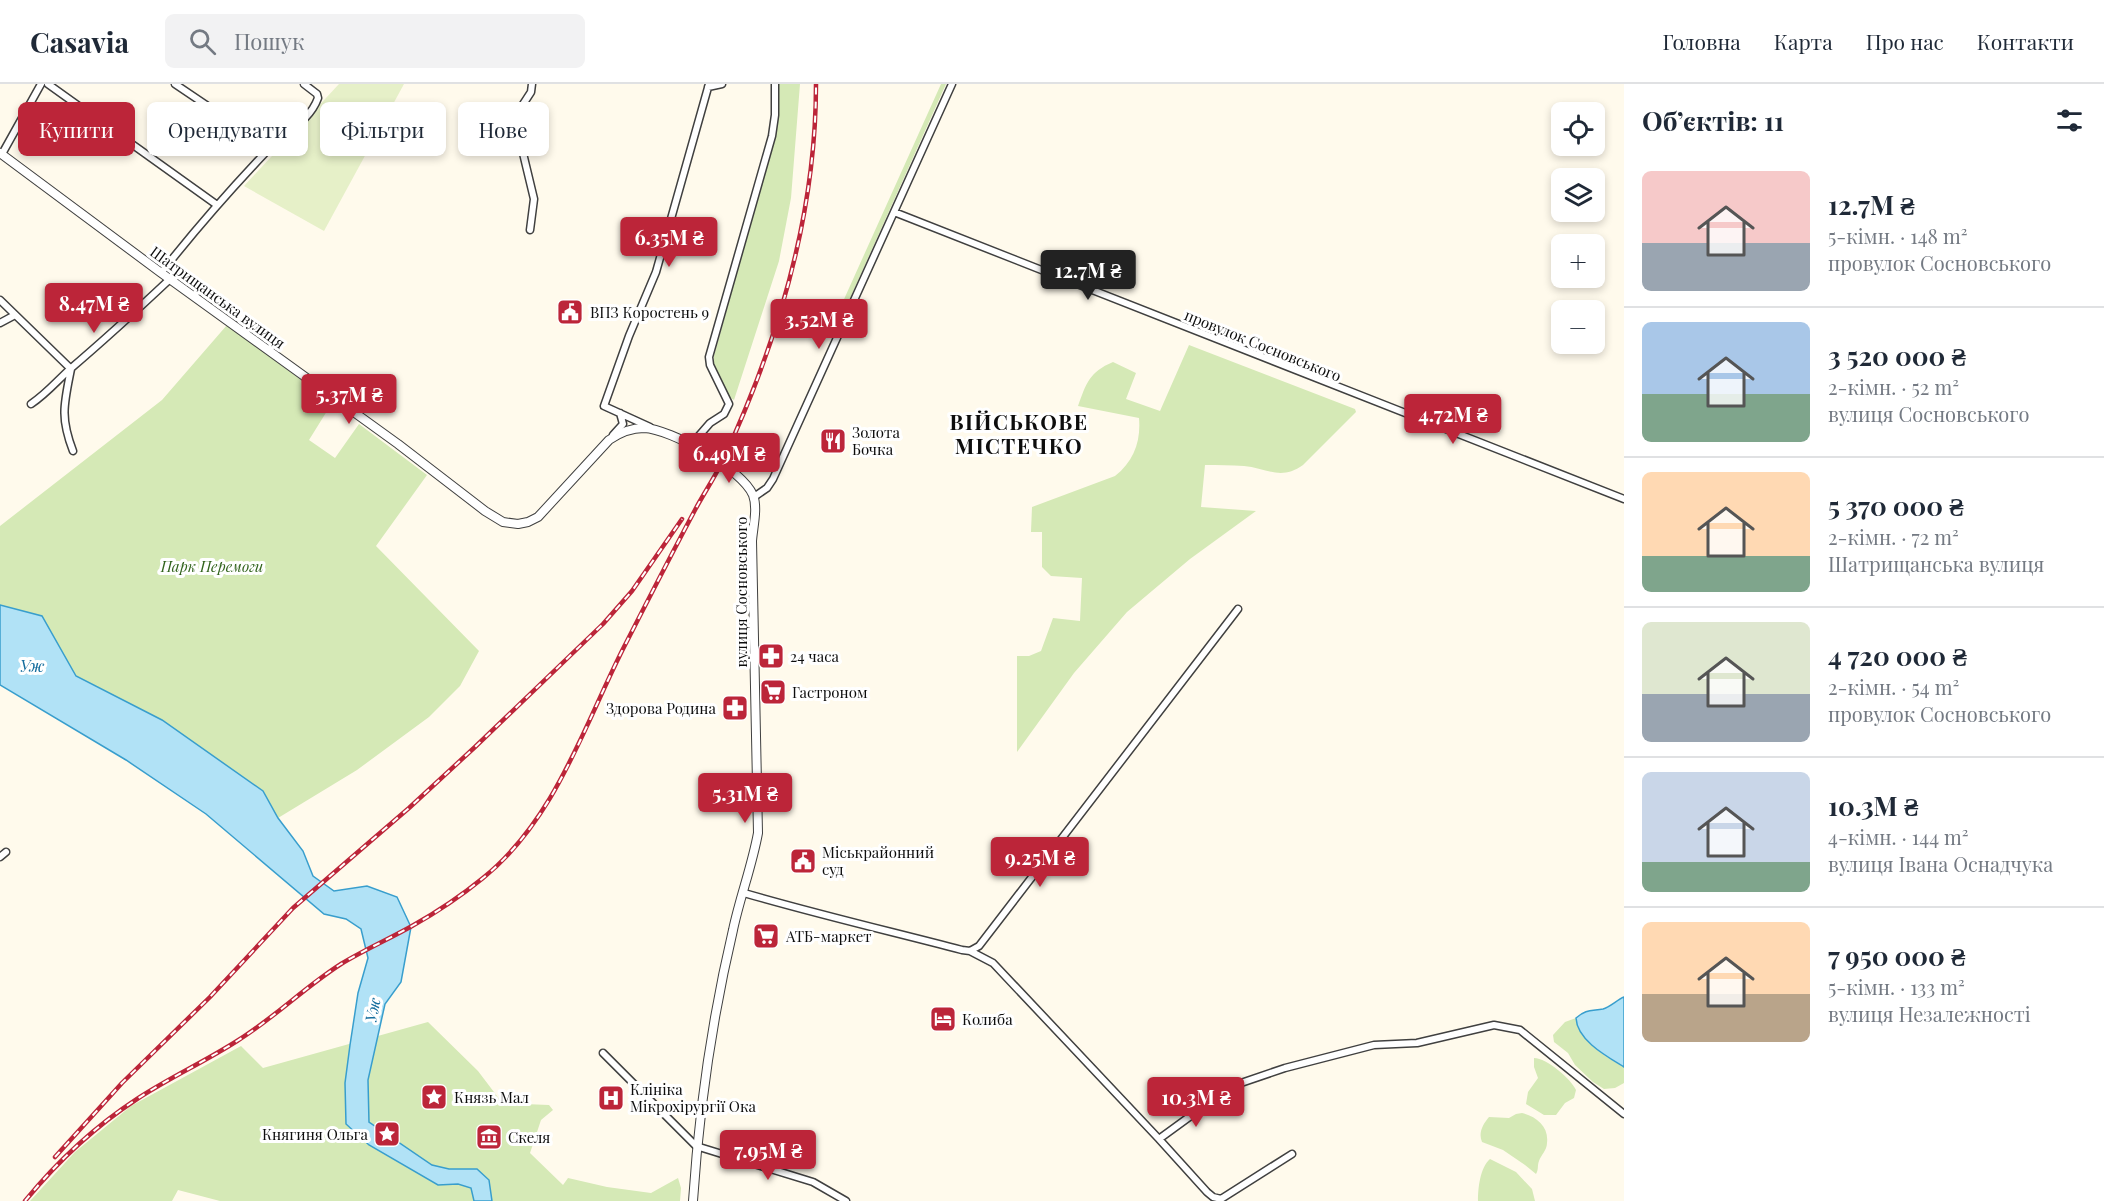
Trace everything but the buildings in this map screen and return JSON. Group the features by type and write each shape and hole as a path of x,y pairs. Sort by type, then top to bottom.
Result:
{"street":[{"path":"1,153 41,84"},
{"path":"48,84 217,205"},
{"path":"175,84 202,102"},
{"path":"304,84 317,94 316,103 308,114"},
{"path":"530,230 534,200 516,124 518,112 531,92 532,84"},
{"path":"656,430 604,406 656,269 709,85 722,84"},
{"path":"690,446 710,423 724,414 729,404 710,365 710,355 771,138 775,116 775,84"},
{"name":"вулиця Сосновського","path":"693,1201 696,1146 712,1032 733,929 758,833 752,541 754,497 767,488 773,479 952,84"},
{"name":"Шатрищанська вулиця","path":"1,153 161,273 398,444 484,511 503,522 518,524 538,517 609,440 633,429 656,430 676,437 717,460 748,484 754,497"},
{"path":"161,273 217,205 227,197 263,156"},
{"name":"провулок Сосновського","path":"894,212 1624,499"},
{"path":"31,404 50,391 170,279"},
{"path":"0,300 71,369"},
{"path":"0,323 15,315"},
{"path":"71,369 63,415 73,451"},
{"path":"609,440 622,424 620,413"},
{"path":"970,951 986,938 1238,609"},
{"path":"0,857 6,852"},
{"path":"744,893 836,919 894,931 970,951 993,963 1213,1197 1221,1199 1292,1154"},
{"path":"1159,1139 1218,1096 1252,1079 1374,1045 1417,1043 1494,1025 1520,1030 1624,1114"},
{"path":"603,1053 696,1146 813,1182 846,1201"}],"green space":[{"path":"339,84 404,84 394,102 322,102"},
{"path":"775,84 800,84 791,198 779,261 734,400 718,381 714,356 775,134 778,117"},
{"path":"941,84 946,84 843,314 841,317 836,317"},
{"path":"320,104 320,156 365,156 324,231 244,186 272,156 308,156 308,117"},
{"name":"Парк Перемоги","path":"227,325 332,403 309,440 335,458 359,424 427,475 376,546 479,651 460,686 429,717 357,770 278,818 263,791 162,720 76,676 42,616 0,605 0,526 162,400"},
{"path":"1189,345 1355,409 1356,412 1303,465 1295,470 1280,473 1244,466 1205,465 1201,507 1256,511 1190,559 1127,612 1074,673 1017,752 1017,656 1029,656 1041,651 1053,618 1080,621 1082,578 1051,576 1042,567 1042,532 1031,532 1032,507 1115,476 1127,464 1135,450 1139,435 1139,418 1078,406 1086,385 1093,375 1113,362 1136,373 1126,399 1160,411"},
{"path":"1576,1018 1581,1034 1587,1041 1624,1067 1624,1083 1615,1088 1604,1089 1593,1082 1575,1065 1568,1053 1554,1042 1553,1035 1565,1022"},
{"path":"428,1022 478,1071 500,1100 549,1105 553,1110 541,1120 530,1153 563,1185 568,1178 607,1187 651,1193 678,1178 681,1188 680,1201 220,1201 178,1190 172,1201 30,1201 75,1152 131,1106 241,1046 263,1068"},
{"path":"1534,1058 1545,1061 1558,1070 1576,1090 1574,1098 1565,1103 1556,1115 1544,1115 1526,1104 1528,1092 1538,1078"},
{"path":"1522,1113 1537,1120 1546,1132 1547,1146 1539,1161 1536,1174 1503,1150 1482,1142 1481,1139 1482,1129 1489,1117 1509,1118"},
{"path":"1490,1159 1516,1172 1532,1189 1535,1201 1478,1201 1482,1173"}],"water":[{"name":"Уж","path":"0,605 42,616 76,676 162,720 263,791 278,818 303,851 313,876 334,891 367,886 397,897 411,927 401,982 385,1004 368,1080 369,1122 432,1165 449,1169 477,1169 489,1180 492,1201 474,1201 471,1188 458,1184 438,1185 369,1145 346,1124 345,1083 350,1045 358,993 368,958 361,929 346,919 324,914 206,814 126,760 0,685"},
{"path":"1624,997 1624,1067 1587,1040 1581,1033 1576,1018 1586,1012 1606,1008"}],"railway":[{"path":"25,1201 77,1146 106,1121 149,1091 251,1032 341,964 449,904 483,878 530,828 566,769 625,645 720,466 761,370 777,324 801,229 814,133 816,84"},
{"path":"55,1157 122,1083 210,997 293,908 409,808 603,624 632,591 682,519"}],"place":[{"name":"ВПЗ Коростень 9","path":"570,312"},
{"name":"Золота Бочка","path":"833,441"},
{"name":"24 часа","path":"771,656"},
{"name":"Гастроном","path":"773,692"},
{"name":"Здорова Родина","path":"735,708"},
{"name":"Міськрайонний суд","path":"803,861"},
{"name":"АТБ-маркет","path":"766,936"},
{"name":"Колиба","path":"943,1019"},
{"name":"Князь Мал","path":"434,1097"},
{"name":"Клініка Мікрохірургії Ока","path":"611,1098"},
{"name":"Княгиня Ольга","path":"387,1134"},
{"name":"Скеля","path":"489,1137"}],"district":[{"name":"ВІЙСЬКОВЕ МІСТЕЧКО","path":"1019,433"}]}
